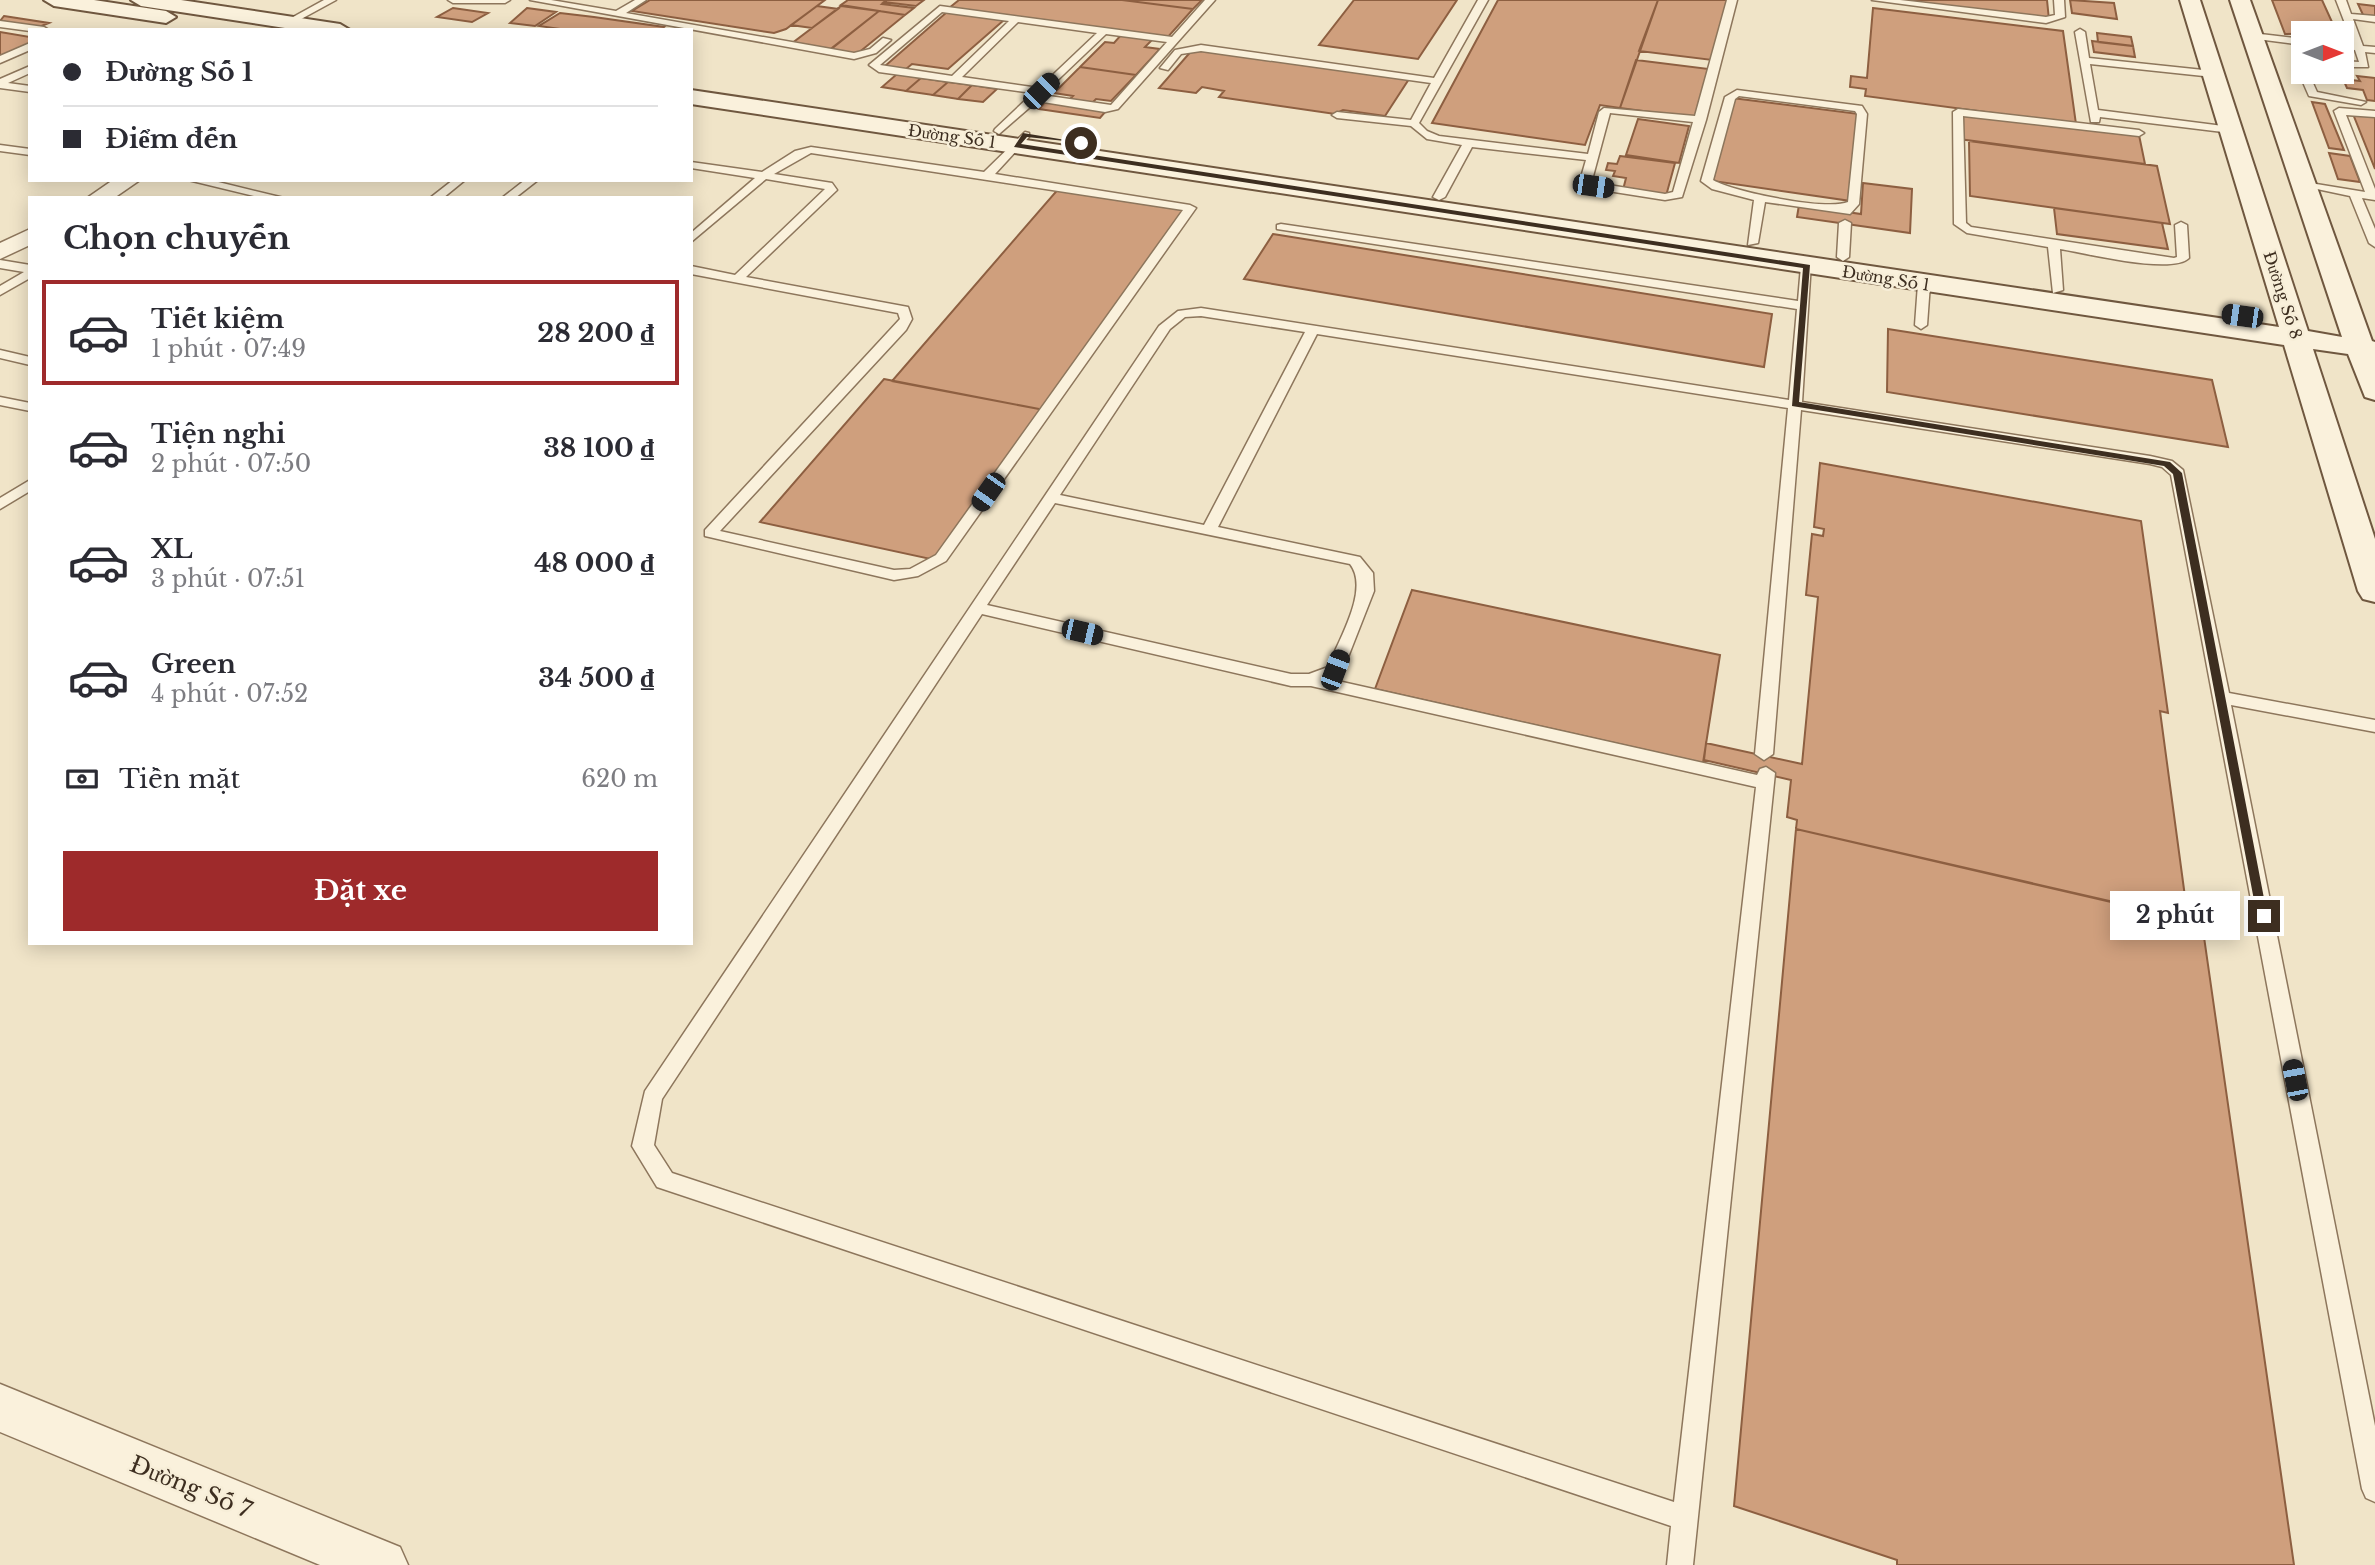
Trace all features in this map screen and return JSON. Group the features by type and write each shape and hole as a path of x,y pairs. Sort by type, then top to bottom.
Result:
{"street":[{"path":"54,0 237,28"},
{"path":"141,0 327,28"},
{"name":"Đường Số 8","path":"2190,0 2375,591"},
{"path":"2240,0 2304,185 2366,341 2375,391"},
{"name":"Đường Số 1","path":"693,84 1924,284 2366,341"},
{"name":"Đường Số 1","path":"693,97 1014,137 1439,197 2057,290 2294,332"},
{"path":"101,196 126,182"},
{"path":"0,252 28,237"},
{"name":"Đường Số 7","path":"0,1408 382,1565"}],"lane":[{"path":"289,22 331,0"},
{"path":"453,0 505,0"},
{"path":"536,0 853,56 873,51 936,4 950,0"},
{"path":"618,14 640,0"},
{"path":"936,4 874,65 879,69 956,79 1114,107 1210,0"},
{"path":"1483,0 1436,80 1414,124 1417,131 1424,135 1469,143 1594,158"},
{"path":"1701,120 1608,110 1604,112 1586,181 1589,184 1676,196 1701,120 1732,0"},
{"path":"1877,0 2046,20 2060,17 2059,0"},
{"path":"2341,0 2356,48 2370,65"},
{"path":"936,4 1016,19 1174,40"},
{"path":"2346,16 2375,19"},
{"path":"956,79 1016,19"},
{"path":"0,24 29,28"},
{"path":"987,176 1014,137 1037,94 1104,30"},
{"path":"2080,32 2094,116 2231,130"},
{"path":"2252,36 2291,41"},
{"path":"0,60 28,47"},
{"path":"1161,74 1178,52 1201,48 1436,80"},
{"path":"2356,48 2375,50"},
{"path":"2084,60 2213,74"},
{"path":"0,84 28,70"},
{"path":"0,84 28,89"},
{"path":"2310,84 2316,96 2375,104"},
{"path":"1843,257 1846,214 1853,204 1861,114 1858,108 1737,93 1730,97 1707,181 1713,188 1846,214"},
{"path":"2304,185 2373,196 2339,111 2375,114"},
{"path":"2140,133 1965,112 1956,114 1960,224 1967,230 2160,262 2176,262 2183,258 2181,225"},
{"path":"1337,115 1414,124"},
{"path":"1439,197 1469,143"},
{"path":"0,148 28,152"},
{"path":"693,237 764,176 799,152 811,150 1190,208 941,558 929,567 894,575 710,533 906,319 904,310 693,270"},
{"path":"693,164 828,185 831,190 738,278"},
{"path":"203,182 269,196"},
{"path":"438,196 457,182"},
{"path":"510,196 530,182"},
{"path":"2355,194 2375,243"},
{"path":"1752,243 1760,198"},
{"path":"1281,227 1804,306"},
{"path":"2054,244 2057,290"},
{"path":"0,264 28,271"},
{"path":"1680,1565 1765,770 1807,266"},
{"path":"0,291 28,272"},
{"path":"1921,325 1924,284"},
{"path":"1685,1518 665,1180 643,1146 652,1097 1165,326 1182,314 1201,312 1795,404 2167,464 2178,473 2375,1489"},
{"path":"1209,530 1313,329"},
{"path":"0,354 28,361"},
{"path":"0,401 28,407"},
{"path":"0,505 28,485"},
{"path":"1051,498 1355,560 1365,573 1366,591 1335,670 1311,680"},
{"path":"977,608 1291,680 1311,680 1765,770"},
{"path":"2221,697 2375,726"}],"building":[{"path":"650,0 825,0 786,29 774,33 632,11"},
{"path":"848,0 887,0 882,4 914,8 905,15 841,5"},
{"path":"924,0 916,6 884,2"},
{"path":"959,0 1122,0 1193,9 1167,38 949,8"},
{"path":"1122,0 1202,0 1193,9"},
{"path":"1354,0 1457,0 1418,59 1319,45"},
{"path":"1498,0 1658,0 1620,108 1600,105 1585,145 1432,123"},
{"path":"1658,0 1728,0 1712,60 1639,51"},
{"path":"1884,0 2047,0 2049,20"},
{"path":"2070,0 2114,3 2117,19 2072,13"},
{"path":"2272,0 2322,0 2332,21 2291,21 2291,34 2285,34"},
{"path":"2358,4 2375,6 2375,18 2364,17"},
{"path":"817,6 838,9 812,28 791,25"},
{"path":"841,6 879,11 828,51 791,44"},
{"path":"453,8 488,13 472,22 437,17"},
{"path":"527,8 556,12 535,26 510,23"},
{"path":"1873,8 2063,31 2076,124 1865,96 1866,89 1850,87 1851,76 1867,78"},
{"path":"879,11 905,15 857,54 830,50"},
{"path":"947,12 1004,20 948,69 912,64 906,69 885,66"},
{"path":"560,13 664,27 553,28 539,26"},
{"path":"4,16 49,23 39,27 0,21"},
{"path":"0,32 28,37 28,45 0,58"},
{"path":"2097,33 2131,37 2133,46 2098,42"},
{"path":"1121,35 1152,40 1145,47 1160,49 1136,75 1080,67 1105,42 1114,43"},
{"path":"2092,41 2133,46 2135,57 2094,52"},
{"path":"1193,49 1409,79 1385,116 1343,110 1335,114 1219,97 1224,91 1202,87 1196,93 1159,88"},
{"path":"1636,60 1709,69 1696,118 1620,108"},
{"path":"1080,67 1136,75 1111,101 1096,99 1090,105 1067,102 1073,96 1054,93"},
{"path":"897,74 921,78 906,91 882,87"},
{"path":"2357,76 2375,78 2375,101 2367,100 2363,90 2347,88 2345,84 2360,81"},
{"path":"921,78 948,82 933,95 906,91"},
{"path":"948,82 972,85 958,99 933,95"},
{"path":"972,85 997,89 983,102 958,99"},
{"path":"1732,98 1859,114 1851,201 1713,181"},
{"path":"1045,102 1106,111 1100,118 1039,109"},
{"path":"2312,102 2325,104 2344,150 2329,148"},
{"path":"1958,112 2139,135 2145,164 1959,139"},
{"path":"2353,114 2375,117 2375,169"},
{"path":"1638,119 1689,126 1679,163 1626,155"},
{"path":"1969,141 2157,166 2170,224 1970,196"},
{"path":"2329,153 2350,156 2360,182 2338,179"},
{"path":"1620,156 1675,163 1666,196 1623,190 1626,178 1613,176 1615,171 1606,170 1608,163 1617,164"},
{"path":"1863,183 1912,189 1910,233 1797,217 1799,205 1861,214"},
{"path":"1060,187 1190,207 1044,410 892,381"},
{"path":"2054,208 2162,223 2168,249 2057,234"},
{"path":"1273,234 1772,314 1764,367 1244,279"},
{"path":"1888,329 2212,380 2228,447 1887,392"},
{"path":"884,379 1044,410 935,560 760,522"},
{"path":"1820,463 2141,521 2168,713 2160,711 2188,919 1796,829 1797,820 1787,817 1791,780 1704,760 1706,743 1802,764 1818,597 1806,595 1812,534 1823,536 1824,529 1814,527"},
{"path":"1412,590 1720,655 1703,763 1375,689"},
{"path":"1796,829 2202,923 2294,1565 1897,1565 1897,1560 1734,1506"}],"route":[{"path":"1081,143 1025,135 1016,145 1807,266 1795,404 2167,464 2178,473 2264,916"}]}
